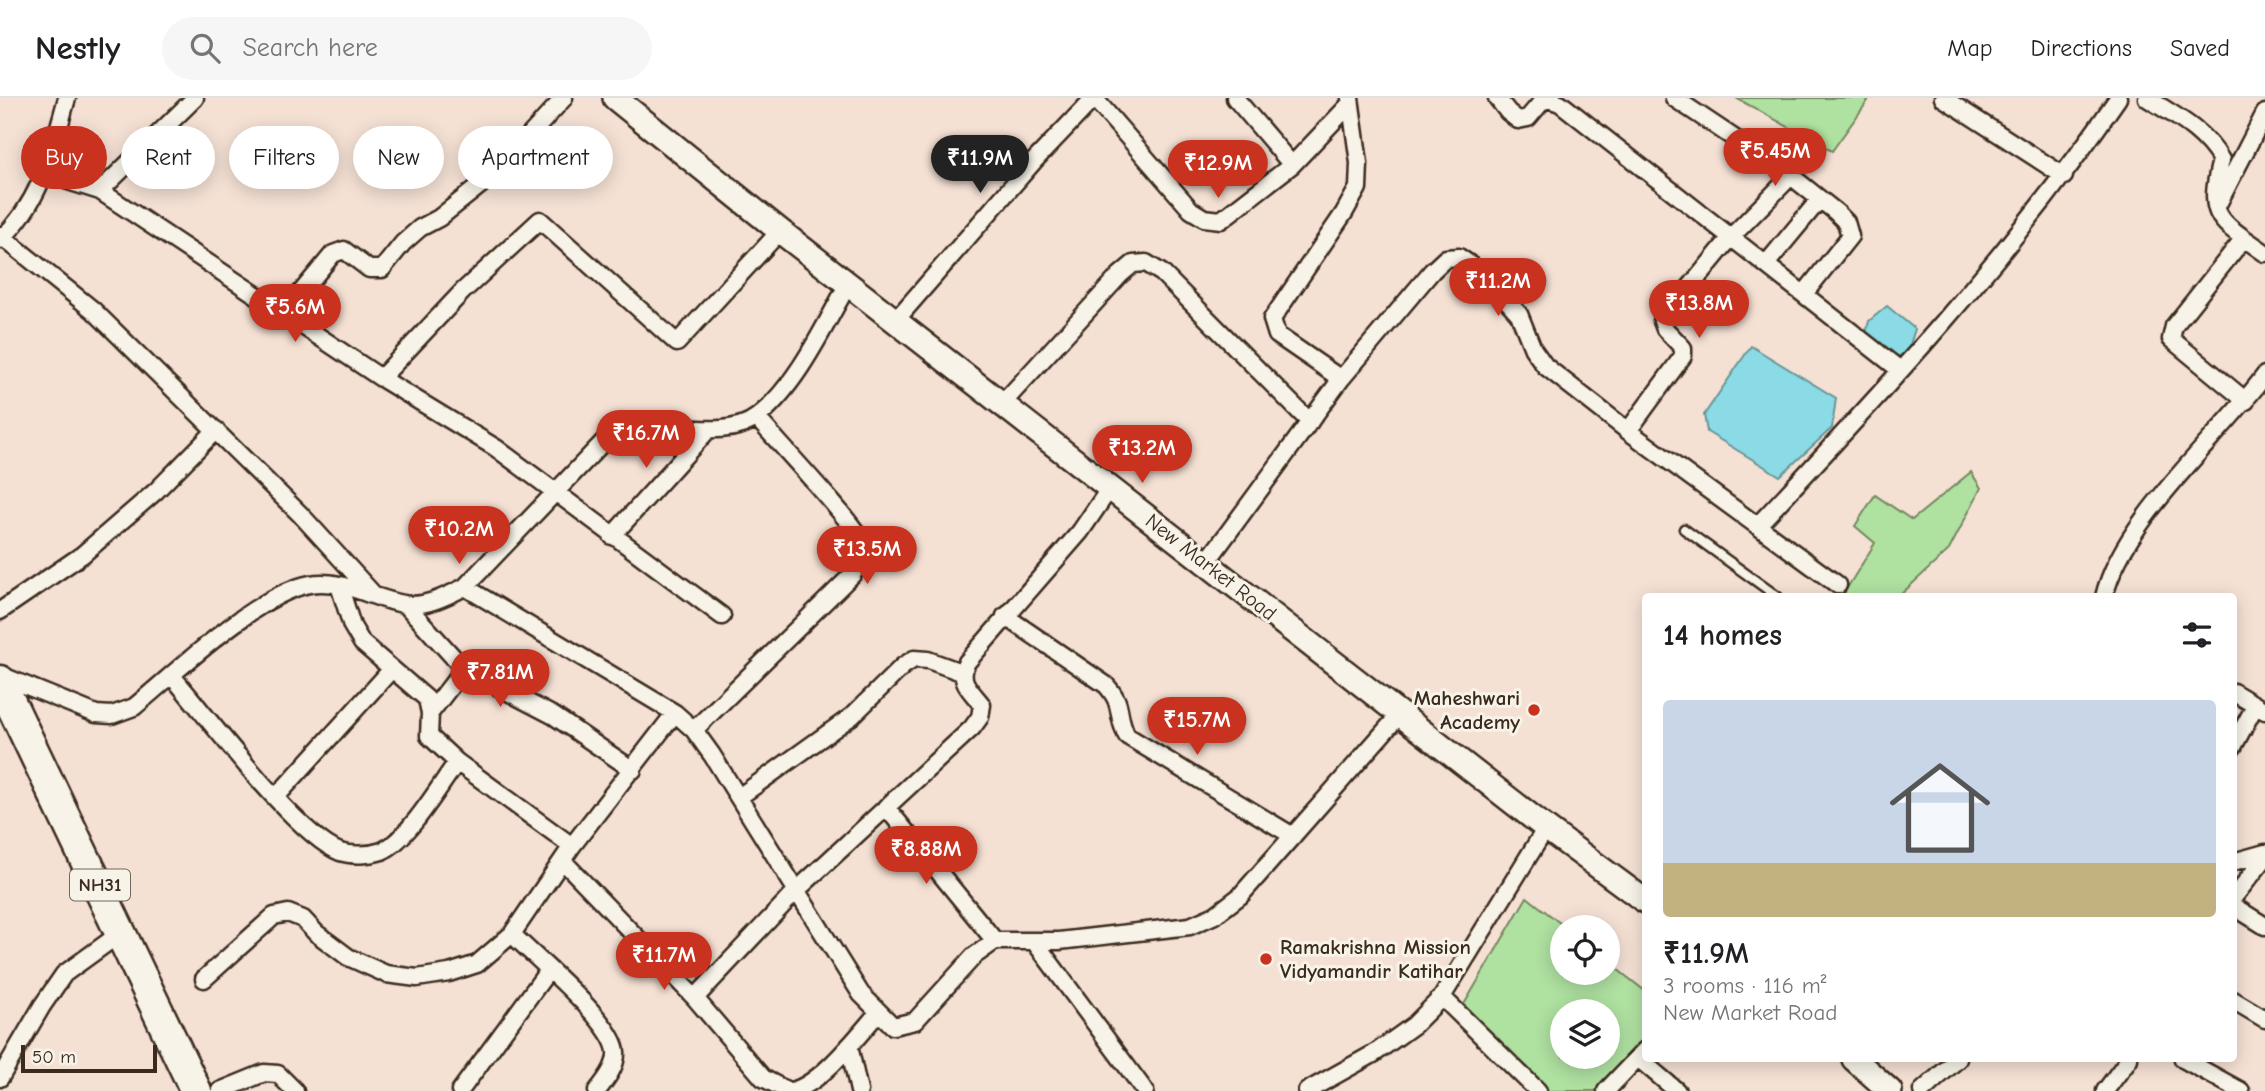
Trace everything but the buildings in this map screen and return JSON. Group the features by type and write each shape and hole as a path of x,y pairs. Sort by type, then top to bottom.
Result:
{"highway":[{"name":"NH31","path":"0,681 196,1091"}],"street":[{"path":"59,126 67,98"},
{"path":"100,191 194,98"},
{"path":"283,314 333,254 344,250 369,269 382,270 403,243 420,228 439,218 493,175 564,98"},
{"name":"New Market Road","path":"615,98 895,321 1546,828 1642,899"},
{"path":"895,321 1034,161 1094,98 1191,210 1204,218 1221,220 1292,165 1350,101"},
{"path":"1235,98 1292,165"},
{"path":"1497,98 1518,120 1528,118 1545,98 1560,103 1900,370"},
{"path":"1674,98 1791,176 1846,222 1850,236 1804,294"},
{"path":"1944,98 2064,176"},
{"path":"1758,525 1900,370 2064,176 2118,98"},
{"path":"2147,98 2199,132 2213,146 2221,160 2213,193 2216,208 2231,229 2265,253"},
{"path":"1341,379 1277,335 1272,319 1358,188 1359,163 1350,101"},
{"path":"2216,208 2259,135 2265,113"},
{"path":"1628,431 1683,356 1679,341 1665,330 1662,321 1732,236 1791,176"},
{"path":"39,189 32,204 1,237 93,310 301,515 374,595"},
{"path":"94,189 381,378 496,448 722,616"},
{"path":"1767,264 1819,199"},
{"path":"381,378 463,292 540,220 677,343 780,231"},
{"path":"2244,238 2174,326 2171,339 2246,401"},
{"path":"1206,563 1341,379 1432,271 1446,258 1460,257 1481,272 1519,314 1533,349 1545,366 1628,431 1838,585"},
{"path":"1002,404 1126,269 1133,264 1146,263 1162,273 1310,422"},
{"path":"0,675 96,714 112,715 134,707 246,616 281,595 310,584 340,585 406,605 439,600 465,587 608,437 626,425 645,423 708,430 734,427 757,418 798,368 848,284"},
{"path":"2106,593 2122,553 2167,489 2246,401 2265,375"},
{"path":"694,730 852,575 861,561 863,544 850,522 757,418"},
{"path":"0,611 82,555 156,491 216,430"},
{"path":"612,536 708,430"},
{"path":"961,672 1005,616 1080,531 1110,488"},
{"path":"340,585 352,626 362,643 421,693 430,713 429,736 457,762 572,846"},
{"path":"465,587 675,713 694,730 739,797 861,994 877,1014 893,1027 915,1021 974,956 995,941 1072,940 1190,926 1215,915 1240,896 1400,714"},
{"path":"406,605 464,669 554,716 633,770"},
{"path":"1005,616 1105,685 1118,698 1121,723 1127,736 1293,836"},
{"path":"739,797 852,716 914,659 928,660 961,672"},
{"path":"276,797 392,669"},
{"path":"430,713 464,669"},
{"path":"695,998 797,890 980,717 982,705 964,684 961,672"},
{"path":"172,676 276,797 323,843 342,852 357,855 383,850 402,835 457,762"},
{"path":"2237,695 2260,709 2237,741"},
{"path":"204,979 274,916 288,913 303,919 316,933 348,957 386,974 417,978 449,973 477,964 512,934 572,846 675,713"},
{"path":"886,807 995,941"},
{"path":"1307,1091 1376,1053 1414,1025 1442,997 1546,828"},
{"path":"2237,859 2265,853"},
{"path":"2237,893 2265,858"},
{"path":"563,861 695,998 763,1078 790,1091 802,1089 849,1046 877,1014"},
{"path":"2237,908 2265,926"},
{"path":"0,1078 64,974 122,932"},
{"path":"512,934 600,1018 611,1037 616,1053 614,1065 597,1091"},
{"path":"1034,941 1145,1091"},
{"path":"460,1091 548,971"},
{"path":"1442,997 1538,1091"},
{"path":"2237,1002 2265,1019"},
{"path":"849,1046 859,1091"},
{"path":"1606,1091 1641,1054"},
{"path":"1649,1062 1677,1091"},
{"path":"1857,1062 1882,1089"},
{"path":"1922,1091 1955,1062"},
{"path":"2105,1091 2127,1062"},
{"path":"2188,1062 2241,1091"},
{"path":"220,1091 264,1073 278,1074 295,1091"}],"lane":[{"path":"1684,529 1772,593"}],"green space":[{"path":"1736,98 1870,98 1832,151"},
{"path":"1971,472 1981,488 1949,550 1902,593 1844,593 1875,543 1855,526 1875,495 1912,520"},
{"path":"1527,897 1550,915 1550,985 1620,985 1620,971 1642,989 1642,1043 1620,1069 1620,999 1550,999 1550,1069 1620,1069 1601,1091 1544,1091 1456,1018"}],"water":[{"path":"1887,306 1915,329 1907,354 1886,359 1866,333 1869,321"},
{"path":"1751,346 1836,398 1832,428 1780,476 1707,432 1704,415"}],"place":[{"name":"Maheshwari Academy","path":"1534,710"},
{"name":"Ramakrishna Mission Vidyamandir Katihar","path":"1266,959"}]}
